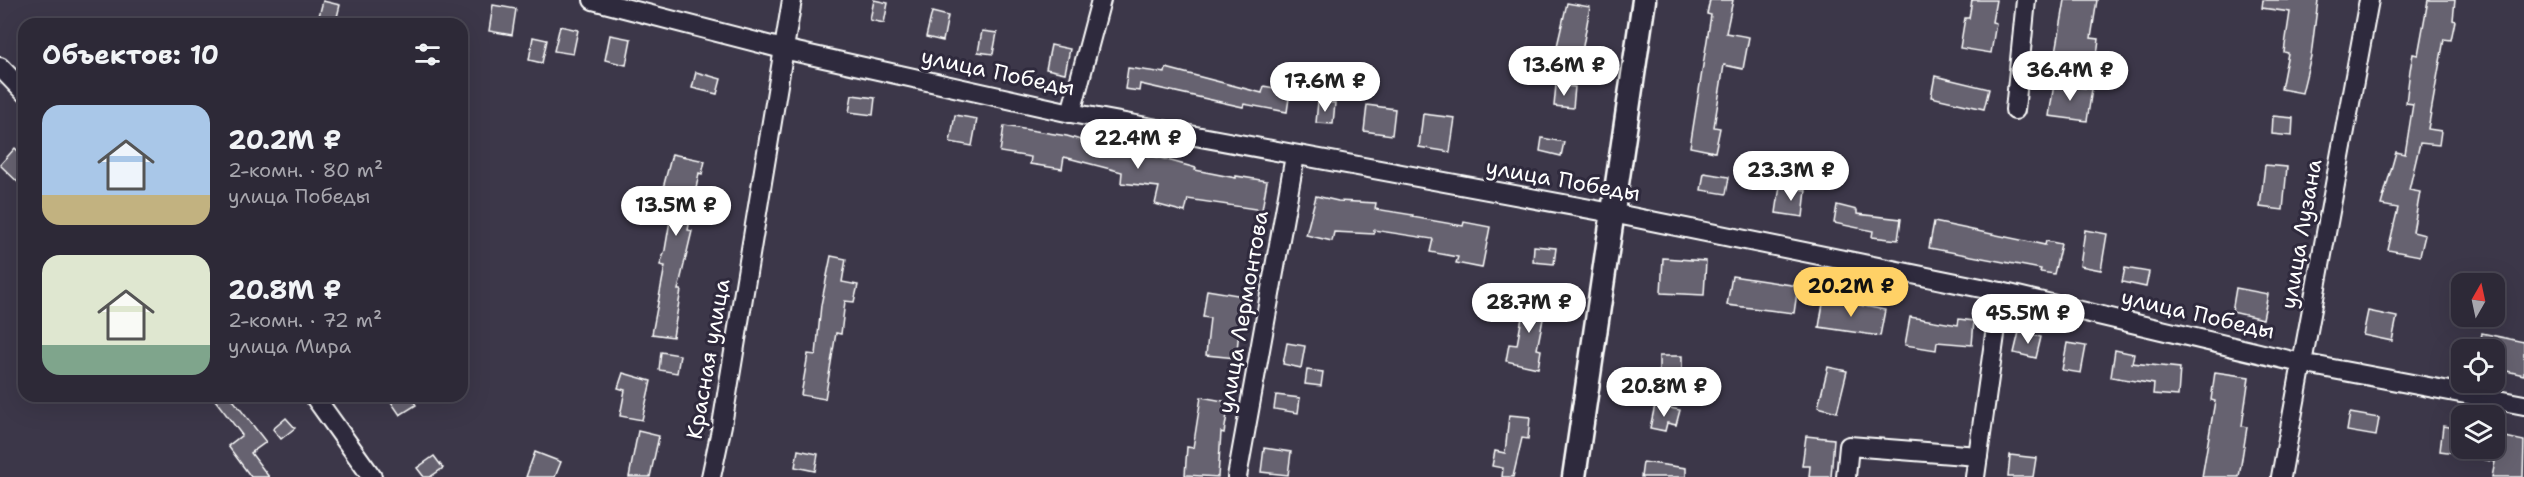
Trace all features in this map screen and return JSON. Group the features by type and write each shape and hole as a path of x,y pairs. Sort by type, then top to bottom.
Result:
{"main road":[{"path":"1574,477 1644,0"}],"street":[{"name":"улица Победы","path":"593,0 783,49 1071,113 1611,213 2001,292 2301,363 2524,405"},
{"name":"Красная улица","path":"711,477 722,425 792,0"},
{"path":"1071,113 1101,0"},
{"path":"2016,110 2026,0"},
{"name":"улица Лузана","path":"2281,477 2369,0"},
{"path":"0,67 18,86"},
{"name":"улица Лермонтова","path":"1237,477 1296,156"},
{"path":"1975,477 2001,292"},
{"path":"318,402 372,477"},
{"path":"1846,477 1850,446 1978,456"}],"building":[{"path":"874,0 888,3 884,23 870,20"},
{"path":"1710,0 1733,0 1726,33 1749,37 1743,69 1724,65 1714,127 1720,128 1715,152 1690,147 1711,15 1707,14"},
{"path":"1972,0 1996,0 1992,22 1996,23 1991,53 1960,48 1965,18 1969,18"},
{"path":"2065,0 2097,0 2091,38 2099,39 2096,63 2055,58"},
{"path":"2263,0 2318,0 2311,56 2302,93 2281,89 2288,53 2284,52 2290,12 2262,8"},
{"path":"2428,0 2455,0 2453,20 2455,21 2451,40 2444,39 2428,129 2441,131 2439,145 2420,143 2409,190 2420,192 2413,232 2425,235 2420,256 2388,250 2398,208 2381,205 2396,152 2405,154 2413,104 2406,103 2410,70 2413,54 2418,55"},
{"path":"323,1 340,5 337,18 319,16"},
{"path":"1567,3 1590,7 1580,63 1554,59"},
{"path":"493,5 516,9 512,35 489,31"},
{"path":"932,12 948,16 943,41 926,37"},
{"path":"560,26 578,30 573,54 554,51"},
{"path":"982,31 997,33 993,54 978,52"},
{"path":"610,35 631,39 626,65 605,60"},
{"path":"533,37 547,40 542,63 529,60"},
{"path":"1051,45 1070,49 1065,73 1046,69"},
{"path":"1128,68 1165,73 1166,68 1262,93 1264,86 1290,91 1287,112 1244,104 1243,107 1140,84 1139,91 1125,89"},
{"path":"696,72 721,79 717,94 692,88"},
{"path":"1935,76 1989,89 1984,109 1931,97"},
{"path":"2054,84 2092,89 2087,121 2049,116"},
{"path":"1556,85 1575,87 1573,108 1554,106"},
{"path":"852,95 875,98 873,115 849,112"},
{"path":"1318,101 1335,103 1333,124 1316,123"},
{"path":"1367,105 1395,109 1392,135 1364,131"},
{"path":"1423,114 1455,118 1450,152 1419,147"},
{"path":"955,115 977,119 972,146 950,142"},
{"path":"2273,116 2293,118 2292,136 2272,134"},
{"path":"1004,126 1067,136 1108,148 1107,151 1153,156 1196,168 1195,170 1267,181 1262,210 1188,199 1185,212 1155,204 1159,187 1121,183 1122,172 1064,157 1062,169 1030,164 1031,157 1000,152"},
{"path":"1542,138 1564,142 1561,156 1540,151"},
{"path":"15,148 18,151 18,182 0,165"},
{"path":"672,154 705,161 702,174 699,173 688,230 692,231 678,290 681,290 673,337 652,334 665,266 660,265 672,209 658,207"},
{"path":"2265,165 2287,167 2283,210 2260,207"},
{"path":"1704,173 1729,177 1726,194 1701,190"},
{"path":"1780,186 1806,190 1803,217 1776,213"},
{"path":"1316,196 1338,201 1376,203 1375,209 1413,215 1412,217 1463,226 1464,222 1490,227 1482,268 1456,263 1458,257 1430,252 1433,239 1374,230 1374,234 1334,232 1332,241 1306,235"},
{"path":"1837,205 1857,210 1857,214 1901,219 1898,240 1872,237 1873,231 1834,223"},
{"path":"1934,222 2045,245 2046,241 2061,244 2054,274 2040,272 2041,269 1929,248"},
{"path":"2085,230 2107,234 2101,270 2080,266"},
{"path":"1534,246 1556,248 1554,264 1533,262"},
{"path":"831,256 846,259 842,282 858,285 854,302 845,301 841,334 836,333 825,399 801,395 808,354 816,355 821,305"},
{"path":"1663,258 1706,261 1704,295 1661,293"},
{"path":"2125,268 2149,272 2146,287 2122,282"},
{"path":"1732,276 1798,286 1794,313 1727,305"},
{"path":"2236,288 2268,294 2263,319 2232,312"},
{"path":"1207,290 1250,297 1246,324 1240,323 1236,358 1206,355 1210,318 1203,317"},
{"path":"1526,295 1547,299 1537,349 1541,350 1538,368 1506,361 1509,344 1517,345"},
{"path":"1824,298 1885,310 1880,336 1819,327"},
{"path":"2368,311 2397,317 2392,341 2363,335"},
{"path":"1910,317 1958,325 1959,319 1974,321 1972,345 1937,342 1936,350 1905,345"},
{"path":"2019,332 2041,337 2036,358 2014,353"},
{"path":"2482,333 2524,342 2524,375 2505,371 2505,339 2481,339"},
{"path":"1287,343 1305,346 1301,368 1283,364"},
{"path":"2067,343 2086,346 2081,373 2062,370"},
{"path":"2115,350 2134,354 2132,363 2180,368 2178,396 2153,394 2154,384 2111,377"},
{"path":"661,352 680,355 677,373 659,370"},
{"path":"1659,356 1682,356 1682,372 1659,372"},
{"path":"1828,367 1847,371 1837,412 1818,407"},
{"path":"1307,370 1323,372 1321,386 1305,384"},
{"path":"2215,372 2249,377 2242,426 2247,427 2239,477 2202,477 2215,401 2211,400"},
{"path":"623,373 651,381 642,420 620,416 625,390 618,388"},
{"path":"1276,395 1300,398 1298,413 1274,409"},
{"path":"1201,397 1229,402 1224,433 1221,432 1218,477 1185,475 1187,447 1193,448"},
{"path":"217,402 235,402 266,442 251,453 269,477 251,477 228,446 242,435"},
{"path":"391,402 414,402 416,405 400,415"},
{"path":"1655,405 1680,410 1676,425 1667,423 1665,431 1650,428"},
{"path":"2350,413 2379,418 2376,436 2347,431"},
{"path":"1509,415 1530,417 1528,439 1522,438 1513,477 1502,477 1503,468 1492,466 1495,451 1505,453"},
{"path":"286,418 295,428 281,439 273,429"},
{"path":"2443,426 2451,428 2451,452 2440,451"},
{"path":"638,431 659,436 650,477 629,477"},
{"path":"1806,436 1834,439 1831,477 1809,477 1810,466 1802,466"},
{"path":"2505,437 2524,441 2523,477 2492,477 2495,462 2482,459 2505,459"},
{"path":"1264,448 1291,452 1288,475 1261,472"},
{"path":"798,450 818,454 815,471 795,467"},
{"path":"535,452 561,462 555,477 526,477"},
{"path":"2010,455 2036,458 2033,477 2008,477"},
{"path":"434,456 443,468 430,477 424,477 417,468"},
{"path":"1643,462 1686,468 1686,477 1641,477"}]}
